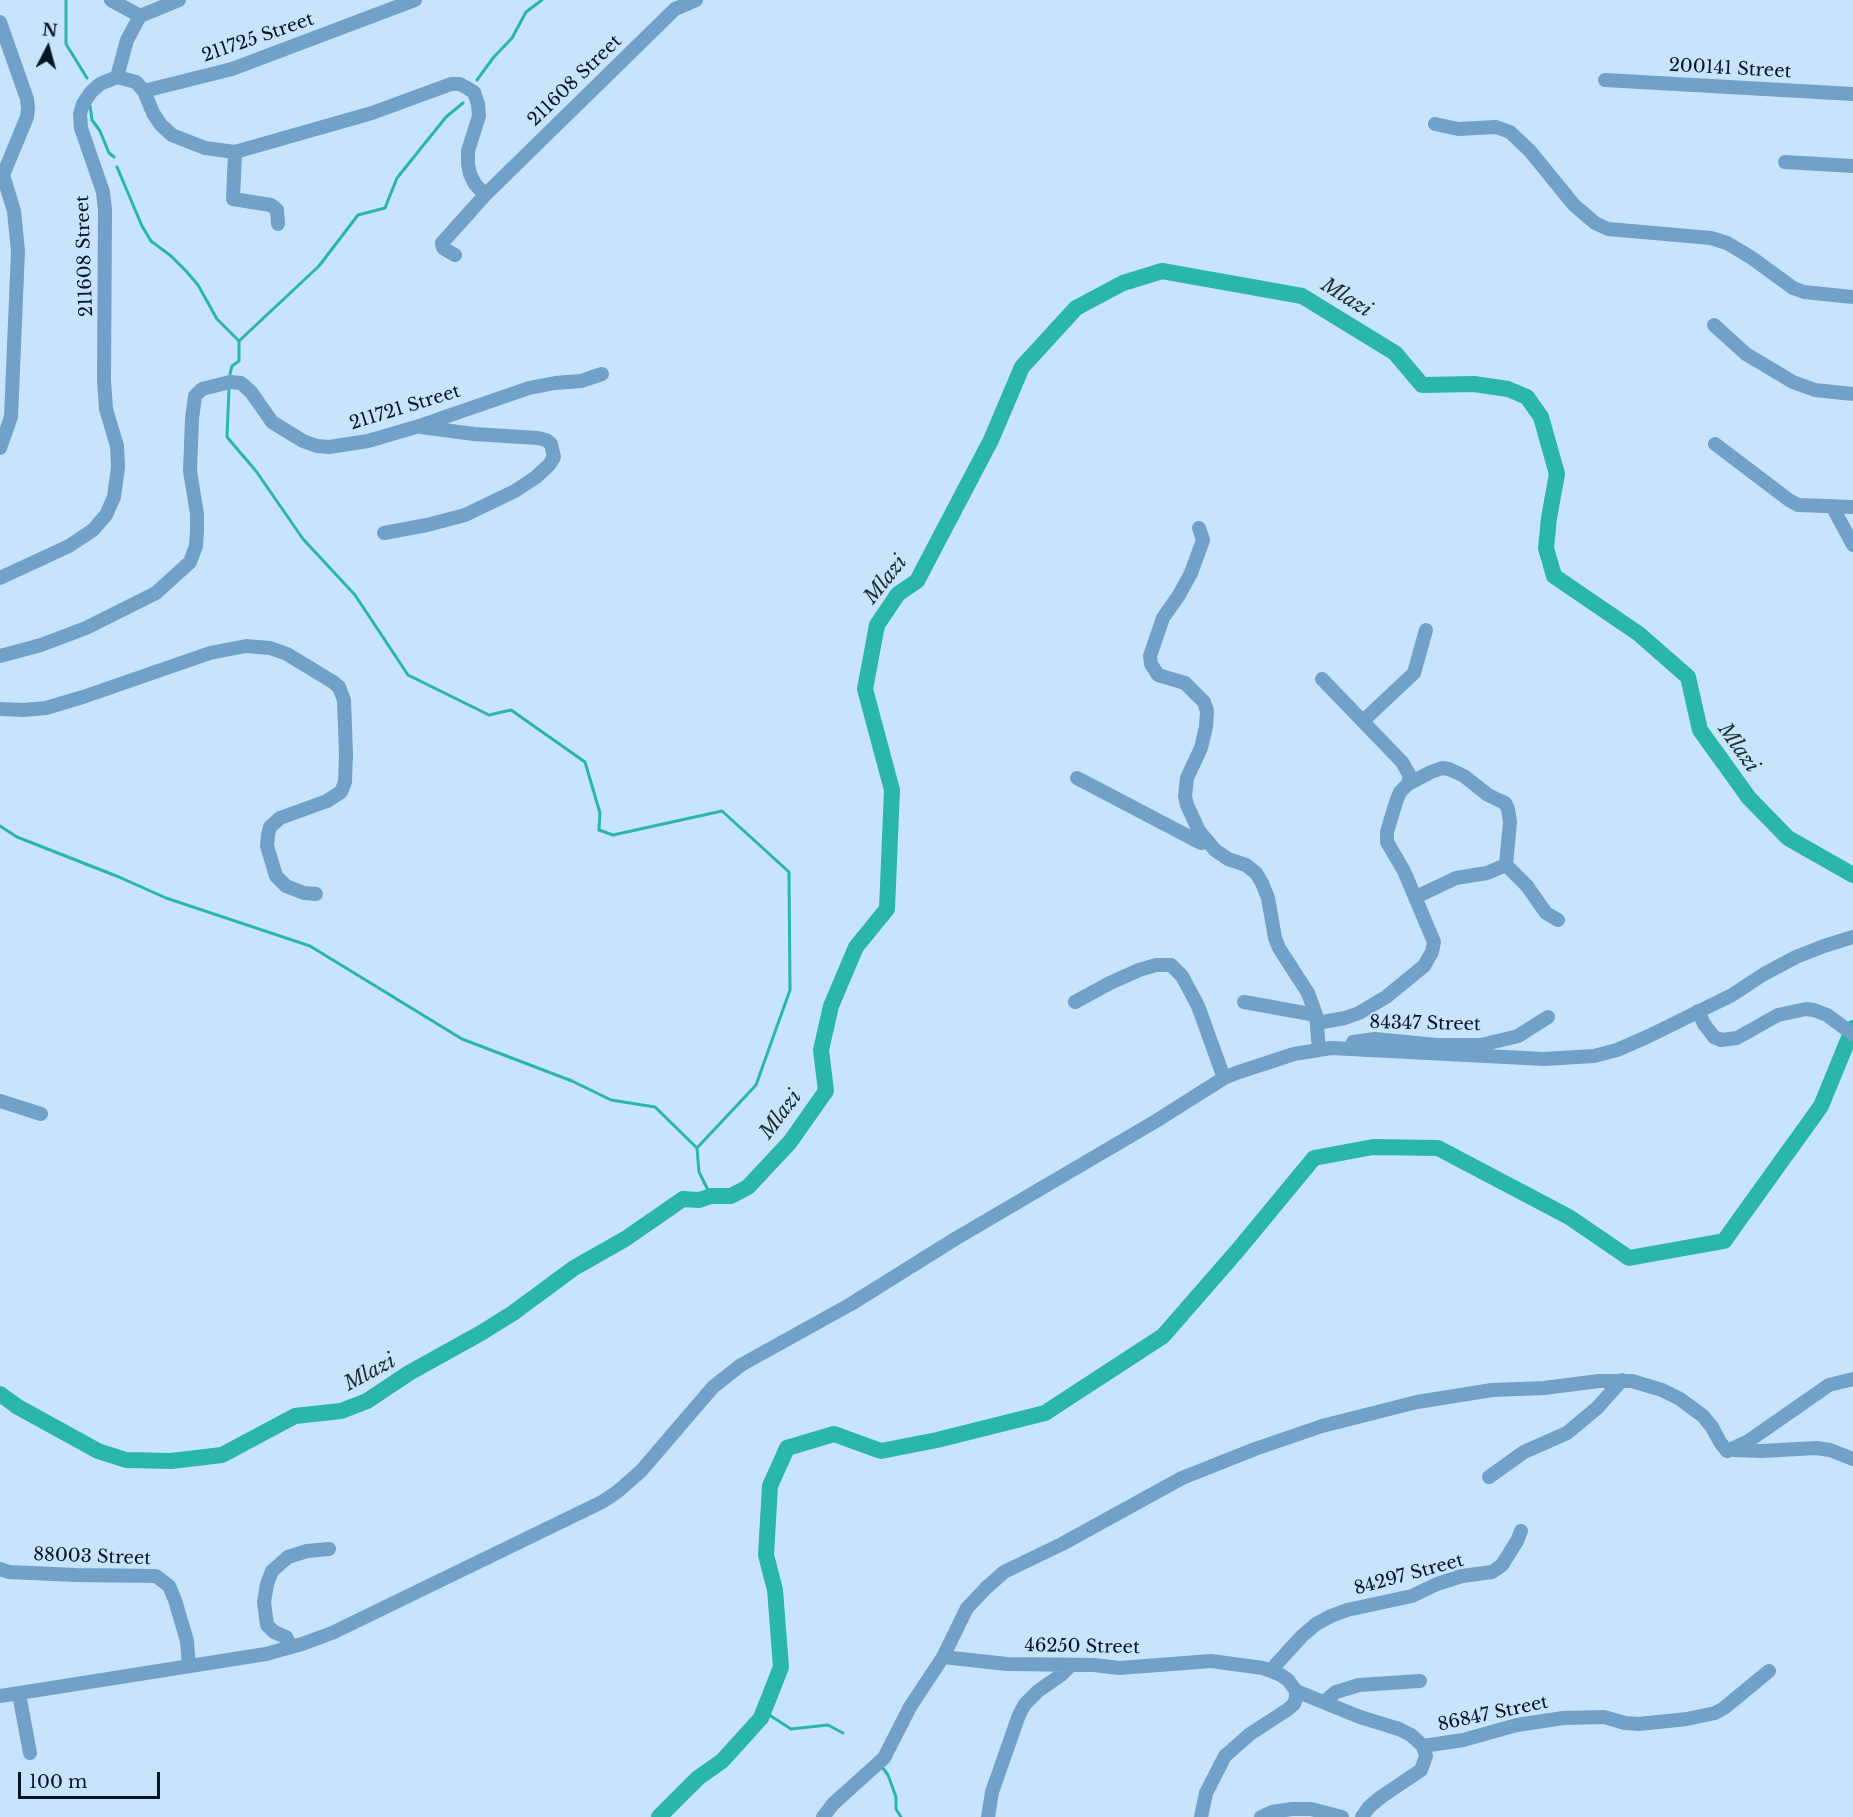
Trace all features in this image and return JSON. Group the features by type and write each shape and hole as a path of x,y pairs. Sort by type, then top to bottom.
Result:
{"street":[{"path":"111,0 140,16"},
{"path":"179,0 140,16 127,40 117,77 136,82 144,91 161,126 172,135 205,148 235,152 372,113 451,84 460,84 474,92 477,98 478,116 470,144 468,164 475,184 485,195"},
{"name":"211725 Street","path":"144,91 232,69 415,0"},
{"name":"211608 Street","path":"455,255 443,248 442,243 485,195 675,9 696,0"},
{"path":"0,22 27,99 28,108 27,117 2,175 14,211 18,251 11,417 0,448"},
{"name":"211608 Street","path":"0,578 69,546 93,530 106,515 114,497 118,467 117,446 106,409 104,380 105,210 100,184 81,128 80,114 91,92 100,84 117,77"},
{"name":"200141 Street","path":"1605,80 1853,94"},
{"path":"1435,124 1458,129 1496,127 1510,132 1530,151 1574,205 1595,224 1608,229 1712,238 1727,243 1752,258 1793,288 1804,292 1853,297"},
{"path":"235,152 233,199 271,205 277,210 278,224"},
{"path":"1785,162 1853,166"},
{"path":"1714,325 1746,354 1793,382 1815,390 1853,394"},
{"name":"211721 Street","path":"0,656 41,645 86,628 156,592 190,562 196,546 197,531 197,514 190,471 192,419 195,396 201,389 230,382 241,383 251,392 272,422 288,434 317,446 350,445 416,427 529,388 581,381 602,374"},
{"path":"384,533 465,515 515,491 536,477 554,457 551,444 538,438 416,427"},
{"path":"1715,444 1789,501 1798,505 1853,507"},
{"path":"1833,508 1853,545"},
{"path":"1199,528 1203,540 1185,586 1163,618 1150,656 1150,664 1155,673 1185,683 1204,702 1208,711 1206,727 1201,748 1187,778 1185,787 1187,805 1199,831 1215,850 1256,873 1262,883 1268,898 1275,938 1308,993 1325,1049"},
{"path":"1363,721 1414,673 1426,630"},
{"path":"0,709 46,708 210,653 246,646 270,648 287,654 339,687 344,700 346,754 345,782 341,792 327,801 280,818 270,826 268,835 267,846 276,876 286,886 316,894"},
{"path":"1322,679 1402,762 1410,776 1408,784"},
{"path":"1244,1002 1317,1024 1345,1018 1366,1009 1386,997 1424,966 1432,952 1434,942 1404,871 1386,842 1396,802 1400,792 1408,784 1431,772 1442,768 1449,769 1488,795 1505,803 1510,822 1506,865"},
{"path":"1077,778 1201,843 1208,842"},
{"path":"1416,897 1456,878 1486,873 1506,865"},
{"path":"1506,865 1527,886 1546,913 1558,920"},
{"path":"0,1696 266,1654 291,1647 332,1633 602,1502 629,1482 713,1387 741,1365 851,1304 1224,1078 1273,1060 1325,1049 1570,1059 1594,1056 1632,1044 1732,995 1796,957 1853,937"},
{"path":"1075,1002 1139,970 1156,965 1171,965 1182,976 1198,1006 1224,1078"},
{"path":"1698,1011 1704,1024 1714,1036 1728,1040 1737,1038 1778,1015 1794,1010 1820,1011 1848,1029"},
{"name":"84347 Street","path":"1325,1049 1375,1039 1424,1044 1481,1045 1518,1036 1548,1017"},
{"path":"0,1101 41,1114"},
{"path":"823,1817 833,1804 884,1758 906,1714 943,1657 967,1608 1004,1572 1062,1544 1182,1478 1322,1426 1417,1402 1491,1390 1544,1388 1599,1381 1622,1380 1662,1390 1680,1399 1703,1416 1727,1451 1747,1442 1829,1385 1853,1380"},
{"path":"1489,1477 1524,1452 1567,1433 1597,1407 1622,1380"},
{"path":"1732,1449 1762,1451 1816,1448 1830,1450 1853,1459"},
{"name":"84297 Street","path":"1271,1670 1302,1636 1316,1624 1331,1616 1347,1610 1412,1596 1437,1584 1462,1576 1492,1572 1502,1565 1521,1531"},
{"path":"291,1647 286,1637 274,1632 267,1625 264,1602 272,1571 288,1557 307,1551 329,1549"},
{"name":"88003 Street","path":"0,1569 9,1572 156,1576 169,1586 175,1600 188,1641 189,1666"},
{"name":"46250 Street","path":"943,1657 1007,1664 1119,1668 1202,1661 1271,1670"},
{"path":"988,1817 992,1792 1025,1704 1038,1691 1061,1676 1071,1665"},
{"path":"1201,1817 1206,1793 1225,1756 1260,1726 1287,1710 1296,1698 1296,1691 1288,1680 1271,1670"},
{"name":"86847 Street","path":"1423,1746 1463,1740 1517,1725 1563,1718 1604,1717 1639,1724 1702,1716 1724,1708 1769,1671"},
{"path":"1324,1702 1336,1692 1359,1686 1420,1681"},
{"name":"86847 Street","path":"1296,1691 1360,1717 1399,1729 1411,1735 1423,1746 1426,1756 1421,1770 1381,1797 1369,1807 1362,1817"},
{"path":"19,1694 30,1753"},
{"path":"1261,1817 1272,1812 1311,1809 1342,1817"}],"waterway":[{"path":"66,0 66,44 87,78"},
{"path":"477,80 512,38 526,12 542,0"},
{"path":"230,374 232,366 239,361 239,341 319,266 358,215 385,208 397,178 446,117 463,103"},
{"path":"90,106 92,120 100,131 109,153 114,157"},
{"path":"117,167 142,226 151,241 186,271 198,285 217,319 239,341"},
{"name":"Mlazi","path":"0,1394 18,1407 98,1451 126,1460 171,1461 222,1455 295,1416 341,1411 367,1401 409,1373 513,1313 574,1268 625,1239 683,1199 699,1200 711,1196 731,1196 748,1187 790,1142 826,1091 821,1050 831,1006 856,947 887,909 892,790 865,689 877,625 898,594 917,581 991,440 1022,367 1076,308 1123,283 1162,271 1302,296 1395,353 1422,385 1474,384 1508,389 1527,397 1541,417 1557,474 1546,548 1554,576 1639,634 1688,677 1700,730 1749,798 1788,838 1853,875"},
{"path":"229,388 227,437 256,471 303,539 355,595 408,675 489,715 511,710 585,762 600,813 599,830 613,835 722,811 789,872 790,990 756,1085 697,1148"},
{"path":"0,826 17,837 166,898 310,946 462,1039 572,1081 611,1100 655,1107 697,1148 699,1172 711,1196"},
{"path":"659,1817 698,1778 722,1761 761,1718 781,1667 775,1590 766,1555 770,1486 787,1448 834,1434 881,1451 937,1440 1045,1413 1163,1336 1314,1158 1373,1147 1438,1148 1569,1217 1629,1258 1724,1241 1821,1106 1853,1028"},
{"path":"763,1711 791,1729 828,1725 843,1733"},
{"path":"882,1767 888,1775 896,1797 896,1809 901,1817"}]}
